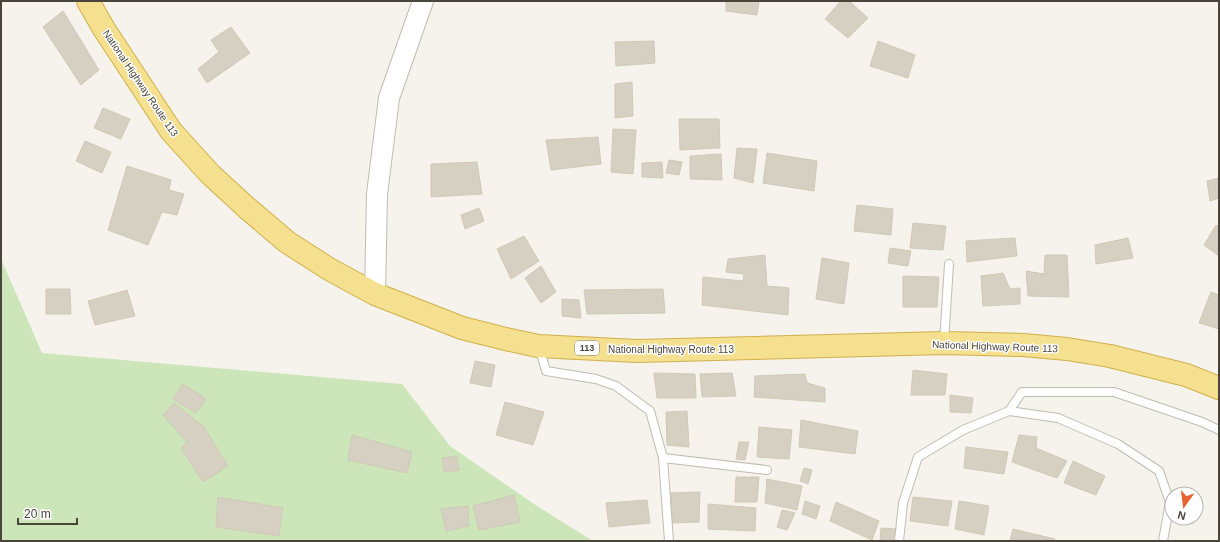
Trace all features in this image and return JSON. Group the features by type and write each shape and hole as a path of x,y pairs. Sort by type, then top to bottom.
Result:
{"highway":[{"name":"National Highway Route 113","path":"88,1 104,29 171,131 210,174 246,208 287,242 329,269 375,294 462,328 538,346 637,351 944,343 1023,345 1067,349 1110,356 1186,375 1219,388"}],"street":[{"path":"375,294 377,194 389,98 423,1"}],"lane":[{"path":"944,343 949,264"},
{"path":"538,346 546,371 596,379 616,386 650,411 663,458 669,541"},
{"path":"1009,412 1022,392 1114,392 1202,422 1219,430"},
{"path":"899,541 903,503 918,457 963,430 1009,412 1058,418 1118,444 1159,471 1170,502 1163,541"},
{"path":"663,458 766,470"}],"green space":[{"path":"1,259 42,353 402,384 450,446 537,506 593,541 1,541"}],"building":[{"path":"726,1 759,1 757,15 726,11"},
{"path":"841,1 849,1 868,18 848,38 825,19"},
{"path":"63,11 99,70 81,85 43,27"},
{"path":"231,27 250,53 207,83 198,69 219,52 211,40"},
{"path":"654,41 655,63 616,66 615,42"},
{"path":"878,41 915,55 908,78 870,66"},
{"path":"632,82 633,116 615,118 615,84"},
{"path":"103,108 130,119 121,139 94,128"},
{"path":"679,119 719,119 720,148 680,150"},
{"path":"613,129 636,130 633,174 611,172"},
{"path":"598,137 601,164 551,170 546,140"},
{"path":"85,141 111,152 102,173 76,161"},
{"path":"737,148 757,149 753,183 734,178"},
{"path":"767,153 817,161 814,191 763,183"},
{"path":"721,154 722,180 690,179 690,156"},
{"path":"669,160 682,162 679,175 666,173"},
{"path":"477,162 482,194 431,197 431,164"},
{"path":"662,162 663,178 642,177 642,163"},
{"path":"127,166 171,180 169,190 184,194 177,215 162,212 148,245 108,230"},
{"path":"1219,178 1219,198 1210,201 1207,181"},
{"path":"857,205 893,209 891,235 854,231"},
{"path":"479,208 484,221 465,229 461,215"},
{"path":"913,223 946,226 943,250 910,248"},
{"path":"1216,225 1219,227 1219,256 1204,245"},
{"path":"524,236 539,261 511,279 497,249"},
{"path":"1015,238 1017,256 967,262 966,241"},
{"path":"1128,238 1133,258 1096,264 1095,245"},
{"path":"890,248 911,251 908,266 888,263"},
{"path":"765,255 767,286 789,288 788,315 702,305 703,277 743,281 744,274 726,272 728,259"},
{"path":"1045,255 1067,255 1069,297 1028,296 1026,271 1044,274"},
{"path":"822,258 849,263 844,304 816,299"},
{"path":"541,266 556,292 541,303 525,278"},
{"path":"1003,273 1010,289 1020,288 1020,304 983,306 981,276"},
{"path":"903,276 939,277 937,307 903,307"},
{"path":"46,289 70,289 71,314 46,314"},
{"path":"663,289 665,313 587,314 584,290"},
{"path":"127,290 135,316 95,325 88,301"},
{"path":"1211,292 1219,295 1219,329 1199,323"},
{"path":"562,299 579,300 581,318 562,316"},
{"path":"475,361 495,365 491,387 470,383"},
{"path":"913,370 947,374 945,395 911,395"},
{"path":"654,373 695,374 696,398 657,398"},
{"path":"732,373 736,396 702,397 700,374"},
{"path":"805,374 807,383 825,388 825,402 754,397 755,376"},
{"path":"183,384 206,399 196,413 173,399"},
{"path":"950,395 973,398 971,413 950,412"},
{"path":"505,402 544,412 533,445 496,435"},
{"path":"174,403 204,427 228,466 203,482 181,448 187,442 163,415"},
{"path":"687,411 689,447 667,445 666,412"},
{"path":"801,420 858,431 855,454 799,447"},
{"path":"759,427 792,430 789,459 757,457"},
{"path":"352,435 412,452 407,473 348,460"},
{"path":"1019,435 1037,437 1036,448 1067,461 1057,478 1012,462"},
{"path":"739,442 749,442 745,460 736,459"},
{"path":"966,447 1008,452 1004,474 964,468"},
{"path":"457,456 459,470 444,472 442,458"},
{"path":"1073,461 1105,476 1096,495 1064,483"},
{"path":"804,468 812,470 808,484 800,481"},
{"path":"736,477 759,477 757,502 735,502"},
{"path":"767,479 802,486 797,510 765,503"},
{"path":"700,492 699,522 672,523 671,493"},
{"path":"514,495 520,522 479,530 473,506"},
{"path":"218,497 283,508 279,536 216,527"},
{"path":"913,497 952,501 948,526 910,521"},
{"path":"647,500 650,523 609,527 606,503"},
{"path":"805,501 820,506 816,519 802,514"},
{"path":"959,501 989,506 984,535 955,529"},
{"path":"836,502 879,521 872,540 830,521"},
{"path":"708,504 756,508 755,531 708,529"},
{"path":"468,506 469,526 446,531 441,509"},
{"path":"782,510 795,513 787,530 777,527"},
{"path":"881,528 896,529 893,541 880,541"},
{"path":"1013,529 1055,539 1054,541 1010,541"}]}
